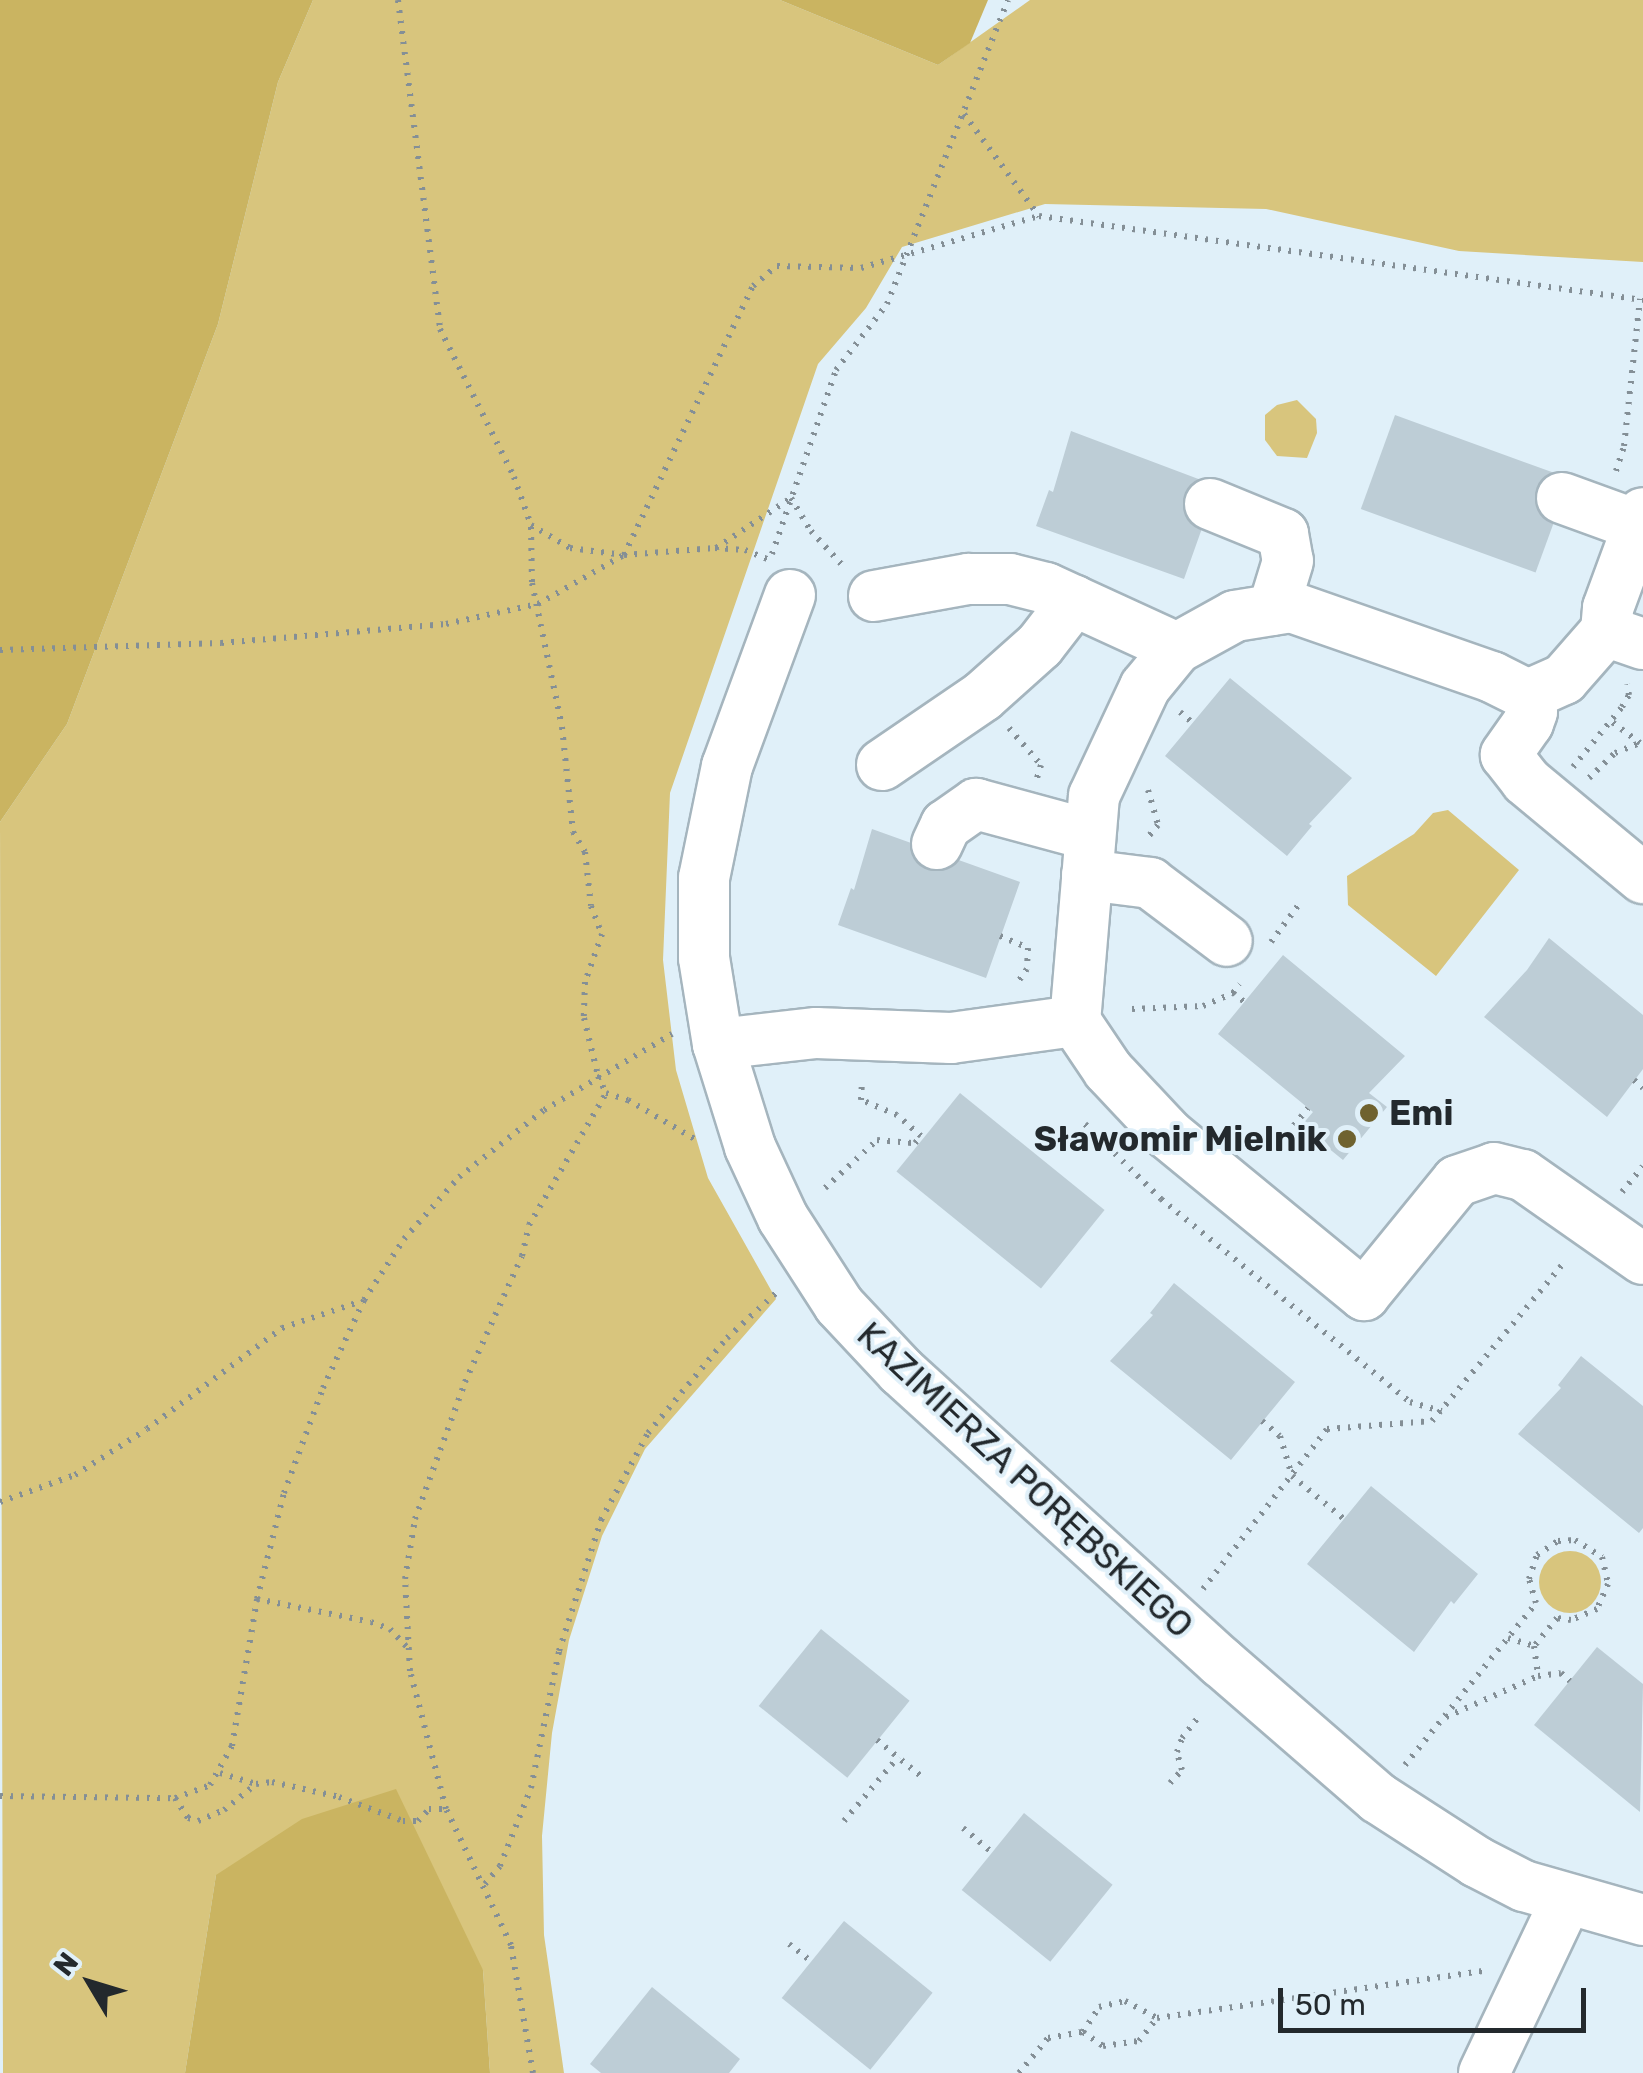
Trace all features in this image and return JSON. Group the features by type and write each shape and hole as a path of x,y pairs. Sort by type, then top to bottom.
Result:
{"street":[{"path":"1562,498 1640,519 1608,608 1613,642 1564,680 1528,694 1492,677 1291,607 1236,616 1177,648 1146,687 1094,796 1101,863 1075,1021 1108,1070 1168,1134 1364,1296 1457,1181 1494,1168 1523,1176 1642,1257"},
{"path":"1210,504 1283,534 1288,561 1273,610"},
{"path":"887,594 968,579 1010,579 1074,601 1177,648"},
{"name":"KAZIMIERZA PORĘBSKIEGO","path":"790,595 727,766 704,878 704,958 696,1038 783,1218 839,1305 901,1371 1378,1798 1477,1862 1566,1900 1643,1920"},
{"path":"882,766 983,696 1040,645 1074,601"},
{"path":"1528,694 1532,712 1528,724 1506,754 1526,781 1559,797 1643,878"},
{"path":"937,844 946,825 976,804 1150,883 1227,941"},
{"path":"696,1038 816,1032 951,1038 1075,1021"},
{"path":"1484,2073 1566,1900"}],"path":[{"path":"398,0 440,329 514,477 531,525 532,582 562,728 573,832 585,852 591,906 602,934 585,982 584,1018 598,1076 606,1093 700,1142"},
{"path":"531,525 570,548 624,555 715,548 745,550 770,560 836,370 887,304 1008,0"},
{"path":"963,113 1039,216"},
{"path":"0,650 221,644 446,624 538,604 624,555 761,276 777,266 861,268 906,258 1039,216 1642,300 1627,410"},
{"path":"715,548 792,498"},
{"path":"792,498 834,559 887,594"},
{"path":"1559,797 1564,778 1611,721 1629,688 1613,642"},
{"path":"1611,721 1641,745"},
{"path":"1014,734 1028,750"},
{"path":"1559,797 1575,792 1615,753 1641,745"},
{"path":"1101,863 1158,824 1147,784"},
{"path":"1000,936 1028,948 1030,955 1014,988 1002,996"},
{"path":"1234,993 1246,1003"},
{"path":"1132,1009 1185,1007"},
{"path":"0,1796 175,1798 196,1794 220,1773 232,1746 257,1599 284,1493 323,1388 364,1300 404,1240 459,1178 544,1110 598,1076 696,1038"},
{"path":"1634,1080 1643,1088"},
{"path":"825,1188 877,1140 915,1143 923,1138 896,1115 861,1100 862,1084"},
{"path":"533,2073 511,1945 486,1884 446,1809 410,1671 405,1579 414,1519 465,1382 522,1256 528,1225 606,1093"},
{"path":"1274,1150 1308,1108"},
{"path":"1085,1124 1161,1199 1395,1390 1410,1402 1442,1411"},
{"path":"1175,1619 1327,1429 1432,1422 1643,1166"},
{"path":"486,1884 500,1866 530,1788 559,1650 602,1520 648,1433 727,1338 777,1292"},
{"path":"0,1502 75,1476 146,1429 282,1328 364,1300"},
{"path":"1262,1422 1280,1436 1292,1476 1344,1519"},
{"path":"1378,1798 1536,1603 1529,1579 1537,1555 1558,1541 1590,1546 1607,1570 1605,1597 1584,1616 1557,1618 1534,1646 1538,1676"},
{"path":"257,1599 390,1629 408,1648"},
{"path":"1508,1638 1534,1646"},
{"path":"1445,1718 1538,1676 1561,1673 1570,1680"},
{"path":"1170,1783 1182,1770 1177,1752 1182,1738 1200,1715"},
{"path":"877,1740 922,1777"},
{"path":"844,1821 898,1756"},
{"path":"220,1773 256,1784 272,1782 339,1797 403,1821 418,1821 429,1809 446,1809"},
{"path":"175,1798 188,1818 198,1821 224,1810 256,1784"},
{"path":"962,1828 992,1852"},
{"path":"789,1944 812,1962"},
{"path":"1083,2032 1099,2006 1125,2001 1158,2018 1487,1971"},
{"path":"1019,2073 1048,2038 1083,2032 1103,2046 1139,2041 1158,2018"}],"shaded area":[{"path":"0,0 313,0 278,82 218,324 67,724 0,822"},
{"path":"313,0 780,0 938,65 1030,0 1643,0 1643,262 1459,251 1266,209 1045,204 902,247 866,308 818,364 670,793 663,960 676,1070 708,1178 776,1299 645,1449 602,1536 569,1640 552,1733 542,1836 544,1935 564,2073 490,2073 483,1970 216,1875 185,2073 3,2073 0,822 67,724 218,324 278,82"},
{"path":"780,0 988,0 970,43 938,65"},
{"path":"1297,400 1316,419 1317,433 1307,458 1277,456 1265,440 1265,415 1277,405"},
{"path":"1448,810 1519,870 1436,976 1348,905 1347,876 1414,834 1433,813"},
{"path":"1570,1551 1592,1560 1601,1582 1592,1604 1570,1613 1548,1604 1539,1582 1548,1560"},
{"path":"396,1789 483,1970 490,2073 185,2073 216,1875 302,1819"}],"building":[{"path":"1395,415 1570,479 1536,573 1361,509"},
{"path":"1071,431 1217,486 1184,579 1036,526 1049,490 1053,492"},
{"path":"1230,678 1352,778 1309,824 1312,826 1287,856 1165,756"},
{"path":"872,829 1020,882 986,978 838,925 851,888 854,890"},
{"path":"1549,938 1643,1015 1643,1069 1607,1117 1484,1017 1527,970"},
{"path":"1283,955 1405,1056 1369,1093 1387,1107 1343,1160 1301,1126 1313,1112 1218,1034"},
{"path":"960,1093 1105,1210 1041,1289 896,1171"},
{"path":"1174,1283 1295,1382 1231,1460 1110,1361 1153,1315 1150,1313"},
{"path":"1581,1356 1643,1406 1643,1528 1639,1533 1518,1434 1561,1388 1558,1385"},
{"path":"1371,1486 1478,1574 1454,1604 1451,1601 1414,1652 1307,1564"},
{"path":"821,1629 910,1701 847,1778 759,1706"},
{"path":"1597,1647 1643,1684 1640,1812 1534,1725"},
{"path":"1024,1813 1113,1885 1050,1962 962,1890"},
{"path":"844,1921 933,1993 870,2070 782,1998"},
{"path":"652,1987 740,2059 729,2073 601,2073 590,2064"}],"place":[{"name":"Emi","path":"1369,1113"},
{"name":"Sławomir Mielnik","path":"1347,1139"}]}
